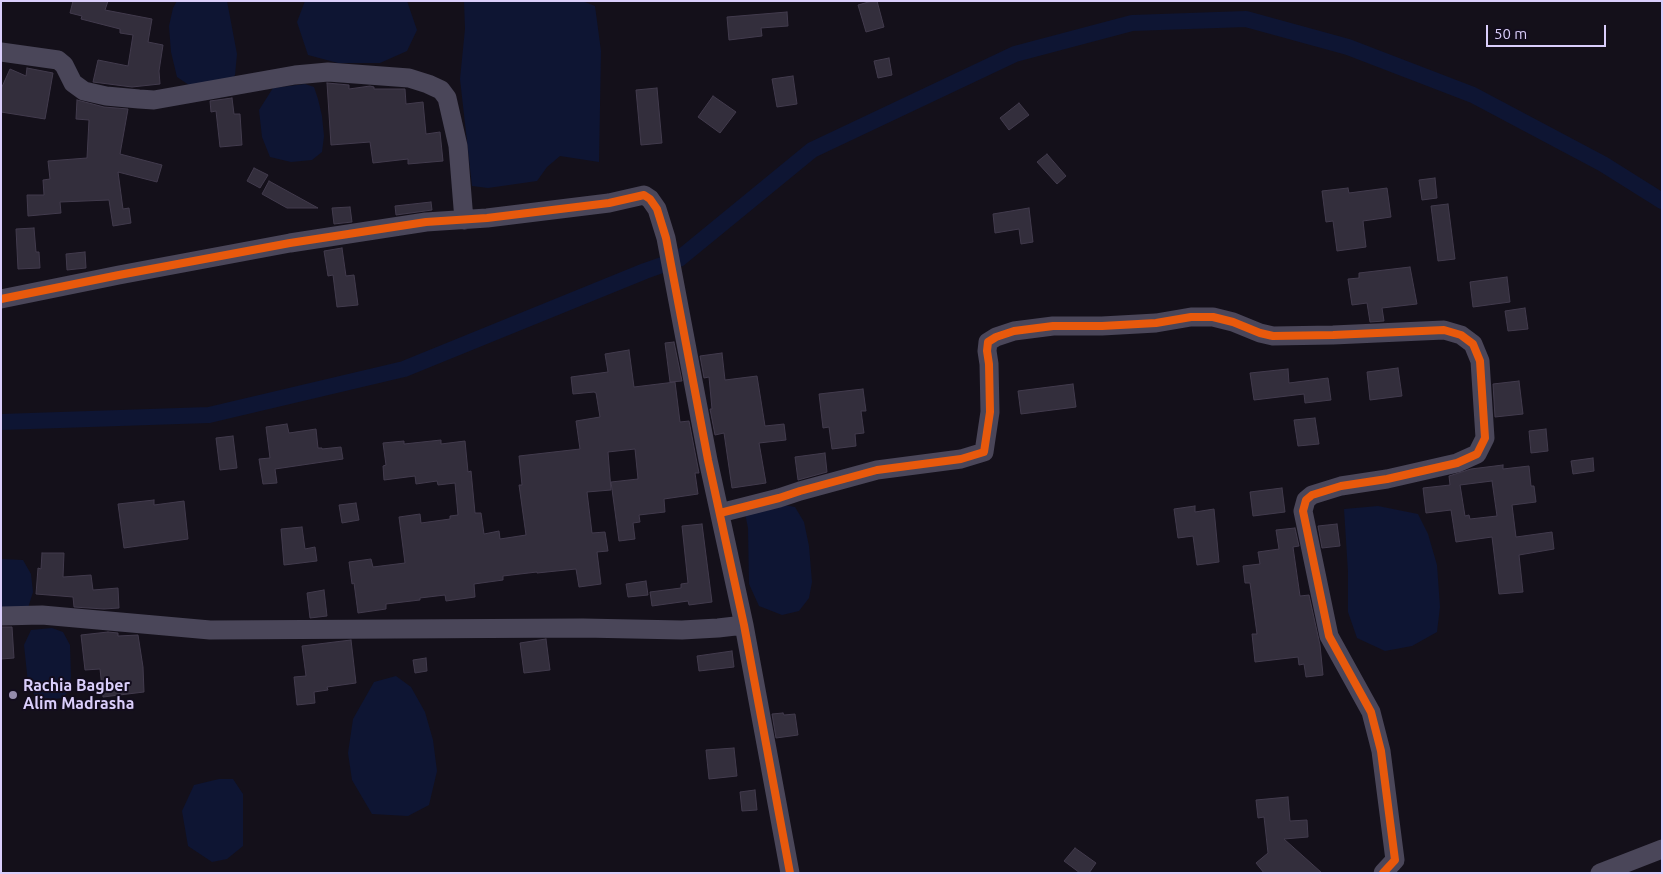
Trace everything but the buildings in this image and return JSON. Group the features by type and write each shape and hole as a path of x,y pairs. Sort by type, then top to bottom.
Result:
{"street":[{"path":"1,52 58,60 64,66 73,83 84,91 106,96 139,99 154,100 295,75 328,72 409,78 428,84 441,90 449,103 458,146 464,220"},
{"path":"1,299 290,243 426,222 464,220 609,203 644,195 657,209 670,257 744,625 790,873"},
{"path":"720,513 877,470 961,459 984,452 990,412 988,342 1014,331 1054,326 1156,323 1191,317 1213,317 1273,336 1444,330 1461,335 1473,344 1480,361 1485,438 1477,454 1457,463 1387,479 1341,486 1312,495 1306,500 1303,511 1329,636 1371,712 1381,751 1395,860 1383,873"},
{"path":"1,616 42,615 210,630 583,628 682,630 744,625"},
{"path":"1600,873 1662,849"}],"water":[{"path":"177,1 227,1 237,54 235,75 229,82 189,85 177,77 171,52 169,26 173,8"},
{"path":"305,1 407,1 417,30 407,51 380,63 338,63 308,55 297,22"},
{"path":"464,1 582,1 595,6 601,51 599,162 560,156 547,167 537,181 488,188 472,186 460,79 465,29"},
{"path":"305,84 314,87 318,99 324,136 322,152 312,160 291,162 270,157 262,137 259,110 273,88"},
{"path":"779,504 795,507 804,522 809,546 812,582 809,598 799,611 782,615 759,606 749,584 748,528 745,513"},
{"path":"1378,506 1418,514 1428,534 1437,565 1440,607 1437,632 1412,646 1385,651 1357,638 1348,612 1348,572 1344,509"},
{"path":"1,559 23,560 31,574 33,592 28,608 1,611"},
{"path":"52,628 63,632 70,645 71,676 69,691 62,698 48,700 35,696 28,683 24,645 31,630"},
{"path":"396,676 411,687 425,712 433,740 437,771 429,805 408,816 372,814 352,780 348,753 353,719 374,682"},
{"path":"219,779 233,779 243,794 243,846 227,859 212,862 188,846 182,811 194,785"}],"waterway":[{"path":"1,422 209,415 404,369 679,259 812,150 1015,54 1132,23 1246,19 1348,47 1473,95 1603,164 1662,201"}],"cycle path":[{"path":"1,299 290,243 426,222 487,218 609,203 644,195 650,199 657,209 666,238 708,460 744,625 790,873"},
{"path":"720,513 877,470 961,459 984,452 990,412 988,342 1014,331 1053,326 1156,323 1191,317 1213,317 1273,336 1444,330 1461,335 1473,344 1480,361 1485,438 1477,454 1457,463 1387,479 1341,486 1312,495 1306,500 1303,511 1329,636 1371,712 1381,751 1395,860 1383,873"}],"place":[{"name":"Rachia Bagber Alim Madrasha","path":"13,695"}]}
